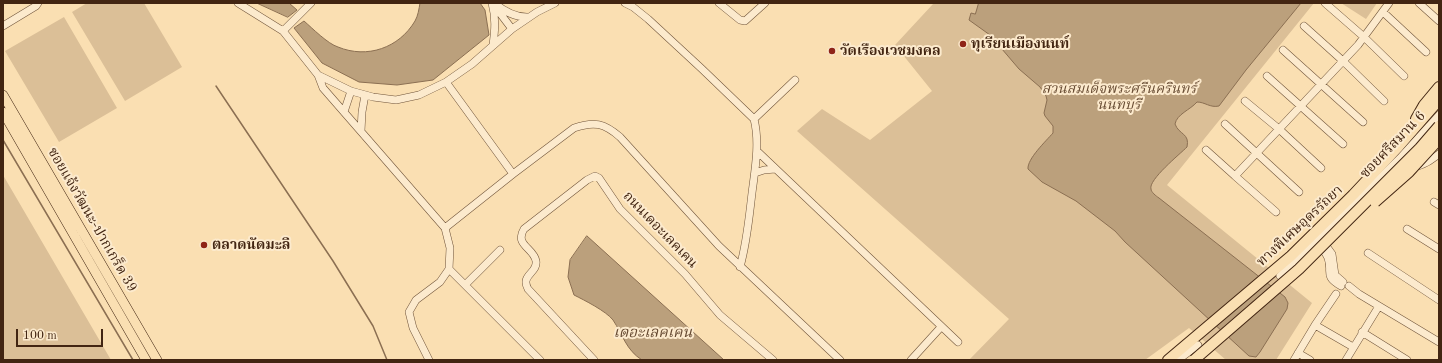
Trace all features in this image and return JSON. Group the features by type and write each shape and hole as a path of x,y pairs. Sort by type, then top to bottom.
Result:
{"highway":[{"path":"1399,146 1424,105 1439,87"},
{"name":"ทางพิเศษอุดรรัถยา","path":"1168,360 1290,256 1348,200 1399,146 1439,100"},
{"name":"ทางพิเศษอุดรรัถยา","path":"1194,360 1299,269 1420,148 1439,126"},
{"path":"1299,269 1409,172 1439,139"}],"main road":[{"name":"ซอยแจ้งวัฒนะ-ปากเกร็ด 39","path":"3,94 157,360"},
{"name":"ซอยแจ้งวัฒนะ-ปากเกร็ด 39","path":"3,112 146,360"}],"street":[{"path":"3,26 36,6 38,3"},
{"path":"238,3 283,30 318,75 323,88 445,228 450,248 449,269 440,282 416,300 409,312 413,328 429,360"},
{"path":"283,30 311,3"},
{"path":"493,3 508,13 524,18 529,17"},
{"path":"493,3 512,28"},
{"path":"493,3 496,27 493,45"},
{"path":"318,75 351,92 365,95 396,100 419,95 446,82 472,64 512,28 555,3"},
{"path":"625,3 633,7 648,19 754,119 757,151 755,173 747,238 740,267"},
{"path":"719,3 740,20 745,21 765,3"},
{"path":"1325,3 1364,37 1404,76"},
{"path":"1235,176 1364,37 1389,3"},
{"path":"1418,3 1439,22"},
{"path":"1383,12 1426,52"},
{"path":"1304,26 1343,60 1384,100"},
{"path":"1283,50 1363,122"},
{"path":"1267,76 1343,144"},
{"path":"754,119 796,80"},
{"path":"446,82 513,174"},
{"path":"344,112 351,92"},
{"path":"361,131 365,95"},
{"path":"1245,101 1320,168"},
{"name":"ซอยศรีสมาน 6","path":"1280,276 1400,158 1439,115"},
{"path":"445,228 574,128 585,124 603,125 620,137 718,246 840,360"},
{"path":"1225,124 1299,192"},
{"path":"1206,150 1276,212"},
{"path":"757,151 958,342"},
{"path":"1400,158 1408,165 1415,167 1429,162 1439,154"},
{"path":"755,173 775,169"},
{"name":"ถนนเดอะเลคเคน","path":"594,360 528,289 526,279 536,267 536,259 522,242 521,235 524,229 587,180 595,176 599,178 620,209 685,274 720,315 773,360"},
{"path":"1407,229 1439,249"},
{"path":"1318,239 1327,256 1329,263 1329,275 1332,280 1343,284 1439,342"},
{"path":"465,285 500,250"},
{"path":"1368,253 1439,300"},
{"path":"449,269 538,360"},
{"path":"1294,360 1336,294"},
{"path":"1348,359 1353,347 1379,306"},
{"path":"1315,325 1353,347"},
{"path":"911,360 941,327"},
{"path":"1362,332 1407,360"},
{"path":"1178,360 1198,345"},
{"path":"1298,353 1310,360"}],"green space":[{"path":"87,3 144,3 182,67 125,101 72,12"},
{"path":"933,3 1314,3 1167,185 1312,303 1276,360 1226,360 1189,328 1145,360 969,360 1009,319 797,131 822,109 870,140 932,91 895,45"},
{"path":"1341,3 1377,3 1366,19"},
{"path":"64,17 117,108 59,142 5,51"},
{"path":"3,175 111,360 3,360"}],"water":[{"path":"257,3 289,3 297,10 288,17"},
{"path":"420,3 480,3 485,10 489,35 433,80 397,85 359,82 322,63 294,28 304,21 320,36 338,47 360,52 371,51 381,49 400,38 416,19"},
{"name":"สวนสมเด็จพระศรีนครินทร์ นนทบุรี","path":"979,3 1301,3 1246,70 1219,106 1197,102 1178,117 1175,124 1177,128 1186,136 1188,142 1187,147 1159,174 1151,185 1151,190 1155,195 1285,297 1288,303 1287,309 1256,357 1249,356 1125,242 1115,231 1076,201 1042,182 1028,169 1030,160 1053,133 1053,126 1044,113 1047,100 1046,96 1040,87 1019,69 990,35 969,20 971,13 975,14"},
{"name":"เดอะเลคเคน","path":"587,236 724,360 642,360 632,352 610,317 595,306 574,295 568,277 570,260"}],"waterway":[{"path":"216,86 333,261 373,326 387,360"},
{"path":"3,140 133,360"}],"place":[{"name":"ทุเรียนเมืองนนท์","path":"963,44"},
{"name":"วัดเรืองเวชมงคล","path":"832,51"},
{"name":"ตลาดนัดมะลิ","path":"204,245"}]}
